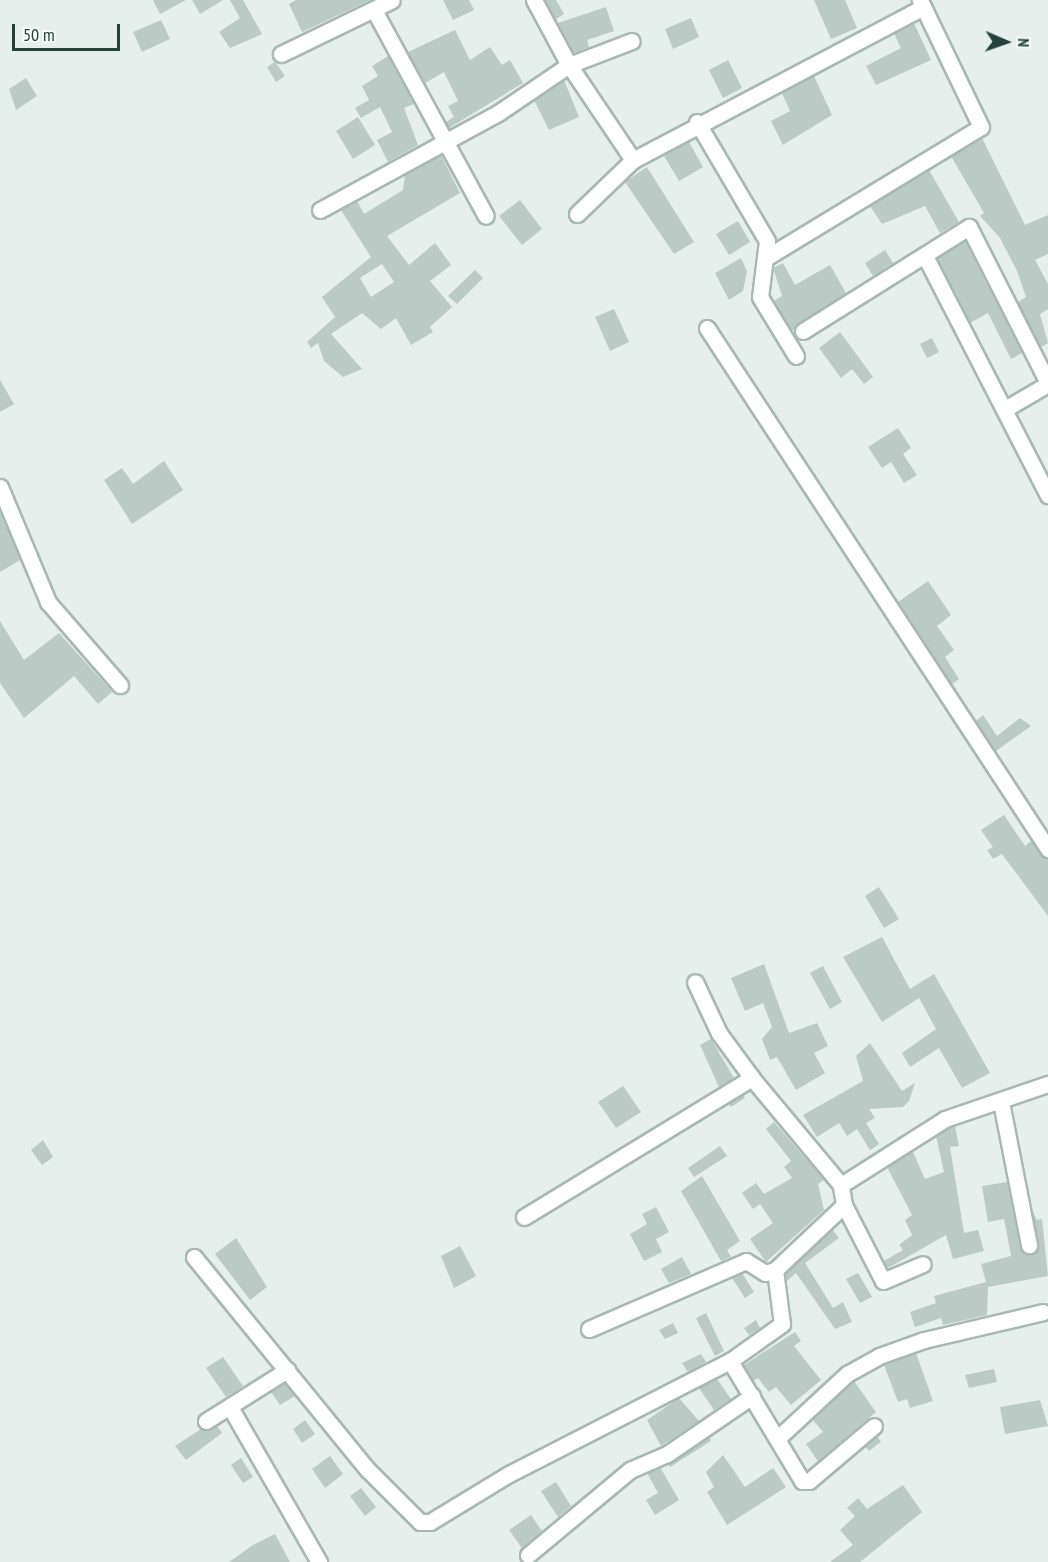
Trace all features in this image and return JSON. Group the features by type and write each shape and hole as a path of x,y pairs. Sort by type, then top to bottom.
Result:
{"street":[{"path":"281,54 392,0"},
{"path":"534,0 569,65 633,160"},
{"path":"577,214 633,160 697,122 922,4 981,127 767,257"},
{"path":"374,10 486,216"},
{"path":"320,210 498,113 569,65 632,41"},
{"path":"697,122 767,241 767,257 760,297 796,356"},
{"path":"802,331 969,227 1048,383 1005,409"},
{"path":"925,256 1048,495"},
{"path":"707,328 1048,849"},
{"path":"0,488 48,602 120,686"},
{"path":"695,982 719,1033 752,1078 842,1185 844,1205 883,1281 923,1264"},
{"path":"524,1217 752,1078"},
{"path":"842,1185 945,1119 1001,1102 1048,1084"},
{"path":"1001,1102 1029,1245"},
{"path":"589,1329 746,1261 765,1273 775,1270 844,1205"},
{"path":"194,1257 367,1469 426,1523 730,1361 782,1324 775,1270"},
{"path":"778,1437 847,1374 879,1356 924,1340 1043,1312"},
{"path":"730,1361 806,1482 874,1426"},
{"path":"206,1421 287,1370"},
{"path":"528,1555 630,1470 667,1454 752,1396"},
{"path":"230,1407 318,1562"}],"building":[{"path":"153,0 186,0 160,14"},
{"path":"192,0 223,0 200,14"},
{"path":"230,0 243,0 262,34 230,48 219,32 240,18"},
{"path":"296,0 370,0 302,32 289,4"},
{"path":"443,0 469,0 474,10 453,20"},
{"path":"545,0 556,0 564,14 556,19"},
{"path":"814,0 845,0 857,28 831,39"},
{"path":"606,7 614,31 587,40 589,47 574,53 558,23"},
{"path":"691,18 699,37 673,49 665,29"},
{"path":"161,20 170,39 142,52 133,32"},
{"path":"914,23 931,60 876,85 866,66 901,48 894,33"},
{"path":"455,30 470,60 490,47 502,65 510,60 523,83 449,128 446,122 454,117 448,106 458,101 444,72 425,83 408,52"},
{"path":"388,56 414,104 404,108 418,145 388,162 377,140 392,132 380,107 361,118 355,108 369,100 362,86 378,76 372,66"},
{"path":"728,60 742,88 723,98 709,70"},
{"path":"275,62 285,76 276,82 267,67"},
{"path":"814,76 832,115 783,145 771,121 790,111 782,93"},
{"path":"26,78 37,96 16,110 9,89"},
{"path":"564,80 579,117 549,130 534,100"},
{"path":"358,117 375,145 353,159 336,131"},
{"path":"982,138 1025,225 1048,215 1048,254 1035,260 1048,284 1048,309 1040,314 1048,343 1041,347 1018,302 1026,297 1017,271 1000,238 980,216 984,213 951,156"},
{"path":"689,142 703,167 679,181 664,156"},
{"path":"441,155 460,193 387,236 409,265 435,243 451,265 430,281 452,307 430,327 433,332 411,345 396,318 381,329 362,313 331,334 362,369 343,377 324,361 318,343 311,348 307,342 335,317 322,297 371,257 341,210 357,201 364,214 403,190 405,175","holes":["382,264 394,282 371,297 360,278"]},
{"path":"647,167 694,242 674,254 625,182"},
{"path":"929,170 959,222 940,233 925,206 882,224 870,206"},
{"path":"520,200 542,229 522,245 499,216"},
{"path":"738,221 750,242 729,255 716,234"},
{"path":"965,241 1022,353 1011,359 988,313 970,323 937,258"},
{"path":"885,250 893,263 873,276 865,263"},
{"path":"741,258 747,271 743,291 729,300 715,273"},
{"path":"783,263 795,285 830,265 846,293 792,331 774,301 782,296 773,268"},
{"path":"475,270 483,278 457,304 448,296"},
{"path":"614,309 629,342 610,351 595,317"},
{"path":"840,332 873,377 864,384 852,369 841,378 819,348"},
{"path":"932,338 939,352 927,358 920,344"},
{"path":"0,380 14,404 0,412"},
{"path":"898,428 911,448 903,454 917,475 904,483 891,462 882,468 868,447"},
{"path":"164,461 183,490 132,524 104,480 122,468 133,484"},
{"path":"0,512 20,560 0,572"},
{"path":"928,581 951,615 937,626 954,650 945,657 959,679 952,684 898,602"},
{"path":"0,621 24,660 59,633 112,692 98,704 74,676 24,718 0,683"},
{"path":"983,715 997,736 1020,718 1031,726 996,751 976,721"},
{"path":"1004,815 1025,846 1031,841 1048,859 1048,916 1002,854 993,859 987,850 993,847 981,830"},
{"path":"879,887 899,919 884,928 865,896"},
{"path":"882,937 910,989 934,974 990,1073 962,1088 939,1048 910,1067 902,1053 936,1029 919,998 882,1022 843,957"},
{"path":"764,964 789,1033 817,1023 828,1046 814,1053 825,1073 796,1090 777,1057 770,1060 762,1039 772,1027 763,1003 745,1011 731,978"},
{"path":"823,966 842,1002 830,1009 810,973"},
{"path":"711,1039 734,1078 719,1087 700,1045"},
{"path":"870,1043 902,1091 915,1083 909,1101 903,1107 869,1109 875,1118 866,1123 879,1144 870,1150 857,1129 847,1136 839,1123 817,1137 803,1115 863,1081 856,1056"},
{"path":"623,1086 641,1112 616,1128 598,1102"},
{"path":"743,1095 745,1098 731,1107 729,1104"},
{"path":"774,1122 824,1180 818,1184 824,1210 766,1262 750,1239 773,1223 760,1204 753,1209 742,1193 756,1183 764,1194 792,1178 784,1167 791,1161 766,1129"},
{"path":"955,1126 959,1146 950,1147 964,1233 978,1230 984,1251 953,1259 946,1235 888,1268 884,1261 903,1250 899,1245 912,1235 905,1220 912,1215 887,1167 913,1152 925,1179 944,1172 936,1136"},
{"path":"43,1140 53,1157 42,1165 31,1150"},
{"path":"720,1146 727,1156 694,1177 688,1168"},
{"path":"702,1176 740,1241 727,1250 731,1257 721,1261 681,1191"},
{"path":"1007,1182 1025,1254 1038,1248 1032,1210 1037,1220 1042,1219 1048,1276 988,1287 987,1315 943,1325 941,1318 915,1327 910,1312 936,1303 934,1296 986,1282 981,1264 1011,1256 1004,1219 988,1222 982,1186"},
{"path":"656,1207 669,1232 656,1239 662,1252 644,1261 630,1234 647,1224 642,1214"},
{"path":"832,1229 839,1238 805,1263 833,1308 843,1302 852,1322 835,1329 796,1273 787,1281 785,1274"},
{"path":"236,1238 267,1287 250,1300 215,1254"},
{"path":"460,1246 476,1276 454,1288 441,1256"},
{"path":"682,1257 691,1274 669,1283 661,1269"},
{"path":"742,1273 754,1292 745,1298 732,1278"},
{"path":"858,1273 872,1297 860,1303 846,1279"},
{"path":"706,1313 724,1351 715,1356 696,1318"},
{"path":"756,1320 760,1328 749,1335 744,1328"},
{"path":"673,1323 678,1333 665,1339 659,1330"},
{"path":"795,1332 801,1341 794,1346 821,1380 791,1405 776,1387 769,1392 758,1378 753,1381 744,1365"},
{"path":"916,1353 933,1401 910,1408 907,1399 898,1402 884,1365"},
{"path":"701,1354 706,1362 688,1372 682,1363"},
{"path":"223,1357 243,1386 226,1397 206,1368"},
{"path":"994,1369 997,1382 969,1388 965,1375"},
{"path":"717,1379 731,1399 714,1410 699,1388"},
{"path":"854,1381 876,1412 818,1461 806,1444 823,1432 813,1420"},
{"path":"284,1383 295,1396 280,1405 271,1392"},
{"path":"679,1398 699,1421 661,1446 647,1420"},
{"path":"1040,1400 1048,1426 1005,1434 1000,1407"},
{"path":"305,1420 315,1434 302,1443 293,1429"},
{"path":"217,1426 222,1433 186,1460 175,1446 201,1429"},
{"path":"877,1436 881,1442 869,1451 865,1446"},
{"path":"709,1437 711,1441 670,1467 668,1464"},
{"path":"723,1455 745,1487 773,1468 786,1487 727,1525 707,1492 714,1487 706,1472"},
{"path":"330,1456 343,1474 325,1488 312,1469"},
{"path":"241,1458 253,1477 243,1483 231,1465"},
{"path":"660,1467 679,1500 655,1515 646,1500 658,1493 647,1473"},
{"path":"556,1482 571,1506 558,1517 541,1491"},
{"path":"903,1485 922,1512 860,1562 830,1562 853,1545 840,1530 855,1516 847,1508 858,1498 867,1509"},
{"path":"361,1488 376,1507 365,1516 350,1496"},
{"path":"531,1515 542,1531 522,1548 509,1530"},
{"path":"275,1534 290,1562 229,1562 253,1545"}]}
